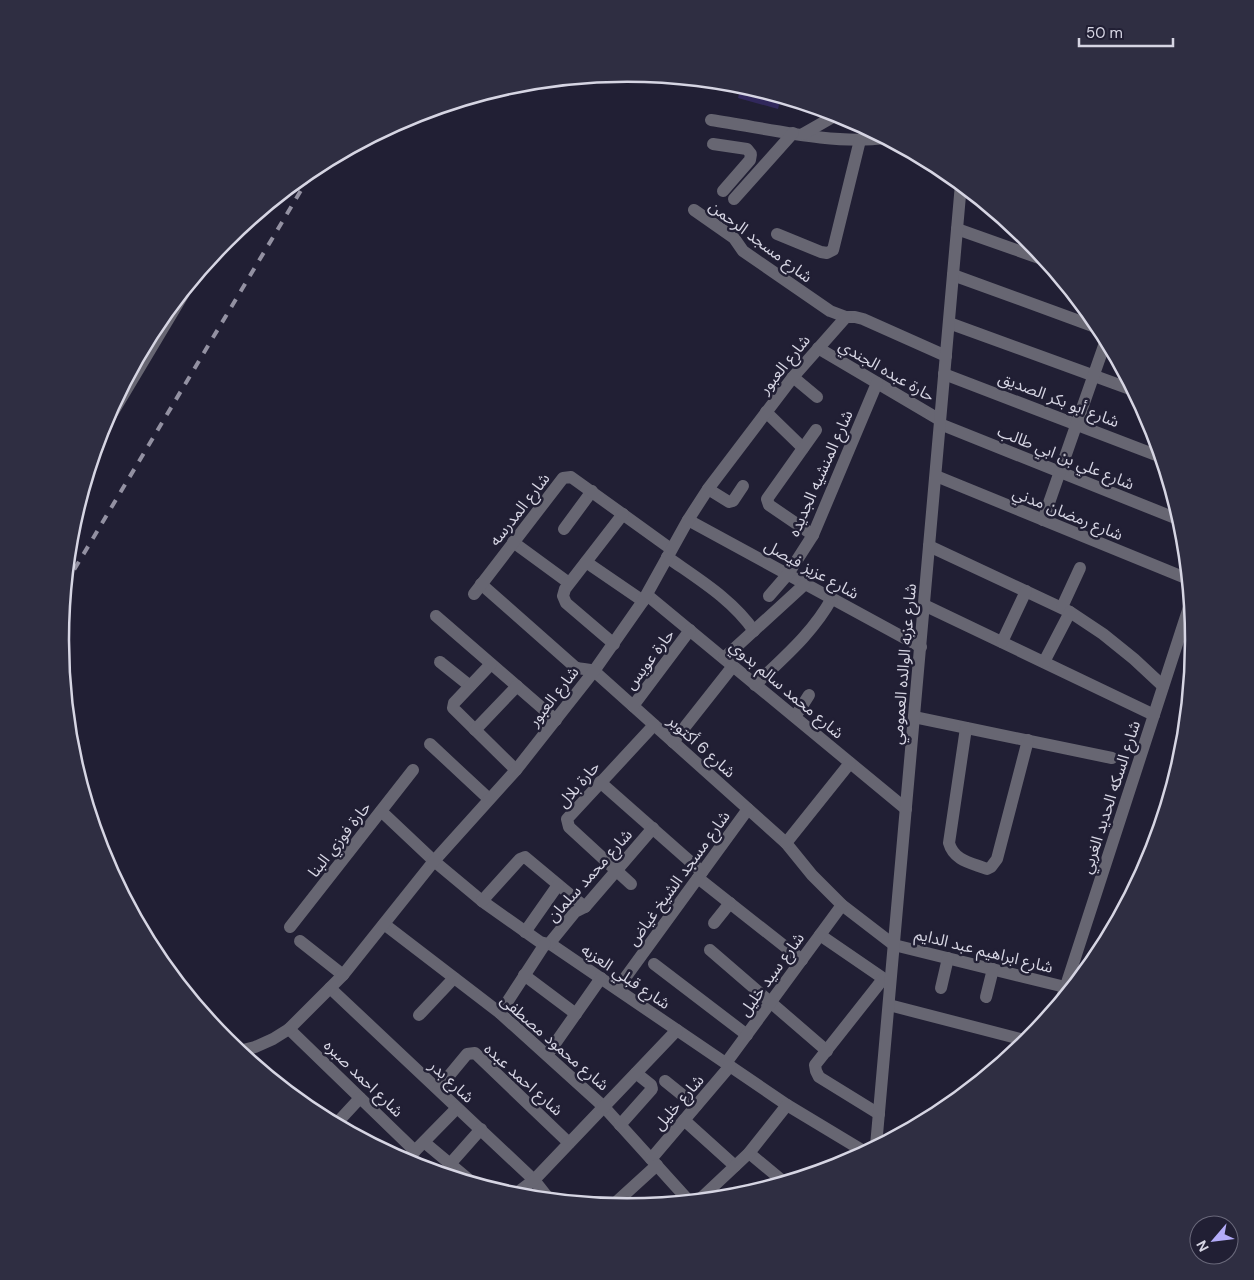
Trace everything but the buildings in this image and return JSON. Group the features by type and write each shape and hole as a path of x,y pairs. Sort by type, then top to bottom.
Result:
{"street":[{"path":"713,144 747,150 751,154 750,160 733,190 798,133 828,119"},
{"path":"712,120 831,139 874,139"},
{"path":"777,234 824,253 833,250 860,140"},
{"name":"شارع عزبه الوالده العمومي","path":"877,1140 889,1005 887,982 894,945 960,192"},
{"name":"شارع مسجد الرحمن","path":"694,210 734,238 743,251 830,311 846,317 863,319 946,356"},
{"path":"957,229 1031,255"},
{"path":"953,275 1087,324"},
{"name":"شارع العبور","path":"247,1049 264,1043 289,1029 343,975 434,861 516,770 614,644 645,598 669,553 708,488 793,377 846,317"},
{"path":"949,324 1125,387"},
{"name":"حارة عبده الجندي","path":"818,348 940,422"},
{"path":"1043,520 1103,349"},
{"name":"شارع أبو بكر الصديق","path":"944,374 1077,423 1153,454"},
{"path":"793,377 817,397"},
{"name":"شارع المنشيه الجديده","path":"769,596 788,574 813,535 877,383"},
{"path":"766,412 803,448"},
{"name":"شارع علي بن ابي طالب","path":"940,422 1171,517"},
{"path":"813,535 769,505 767,499 816,430"},
{"name":"شارع المدرسه","path":"478,589 565,477 571,476 623,514 733,605 754,631"},
{"name":"شارع رمضان مدني","path":"936,476 1181,576"},
{"path":"708,488 729,502 733,501 743,486"},
{"path":"564,529 592,491"},
{"path":"614,644 566,603 563,596 569,583 623,514"},
{"name":"شارع عزيز فيصل","path":"688,520 920,647"},
{"path":"513,542 569,583"},
{"path":"929,546 1066,610 1103,634 1163,686"},
{"name":"شارع محمد سالم بدوي","path":"586,562 645,598 690,630 906,809"},
{"path":"1044,662 1066,610 1080,568"},
{"path":"673,742 728,662 754,631 805,584"},
{"name":"شارع 6 أكتوبر","path":"478,589 575,667 581,670 594,671 786,843 812,875 842,905 894,945"},
{"path":"1002,642 1026,591"},
{"path":"755,684 813,628 832,598"},
{"path":"924,605 1154,715"},
{"path":"436,616 556,720"},
{"name":"شارع السكه الحديد الغربي","path":"1065,985 1184,621"},
{"name":"حارة عويس","path":"634,706 690,630"},
{"path":"440,662 470,686"},
{"path":"491,664 454,703 454,708 516,770"},
{"path":"475,730 517,686"},
{"path":"795,717 809,695"},
{"path":"914,717 1112,758"},
{"name":"حارة بلال","path":"632,884 569,827 567,822 568,816 654,725"},
{"path":"966,728 950,843 954,855 986,869 995,864 997,859 1028,740"},
{"path":"430,744 489,799"},
{"path":"786,843 850,763"},
{"name":"حارة فوزي البنا","path":"290,927 413,770"},
{"path":"600,782 652,828 730,903 802,960"},
{"name":"شارع مسجد الشيخ غياض","path":"617,989 748,809"},
{"name":"شارع قبلي العزبه","path":"381,811 434,861 525,932 601,978 787,1105 858,1148"},
{"name":"شارع محمد سلمان","path":"500,1013 524,975 547,944 575,912 585,907 652,828"},
{"path":"482,900 523,857 528,858 585,907"},
{"path":"525,932 558,885"},
{"path":"714,923 730,903"},
{"name":"شارع سيد خليل","path":"728,1065 770,1002 842,905"},
{"name":"شارع محمود مصطفى","path":"384,924 500,1013 547,1055 604,1107 683,1195"},
{"path":"820,935 887,982 815,1065 819,1077 879,1114"},
{"path":"300,941 343,975"},
{"name":"شارع ابراهيم عبد الدايم","path":"894,945 1064,987"},
{"path":"710,950 827,1051"},
{"path":"941,988 948,958"},
{"path":"654,964 747,1035"},
{"path":"986,996 993,969"},
{"path":"524,975 576,1014"},
{"path":"420,1015 454,978"},
{"path":"547,1055 601,978"},
{"name":"شارع بدر","path":"330,988 534,1180 543,1191"},
{"path":"889,1005 1018,1038"},
{"name":"شارع احمد صبره","path":"289,1029 360,1098 420,1146 460,1173"},
{"path":"522,1189 534,1180 677,1030"},
{"name":"شارع احمد عبده","path":"438,1089 467,1054 475,1053 569,1143"},
{"name":"شارع خليل","path":"620,1198 654,1162 684,1120 728,1065"},
{"path":"620,1125 652,1090 650,1085 636,1073"},
{"path":"665,1081 696,1106"},
{"path":"341,1119 360,1098"},
{"path":"708,1192 749,1153 787,1105"},
{"path":"411,1155 457,1108"},
{"path":"684,1120 735,1166"},
{"path":"450,1164 481,1130"},
{"path":"749,1153 778,1177"}],"shaded area":[{"path":"739,93 779,103 778,109 738,98"}],"railway":[{"path":"74,571 304,185"}]}
